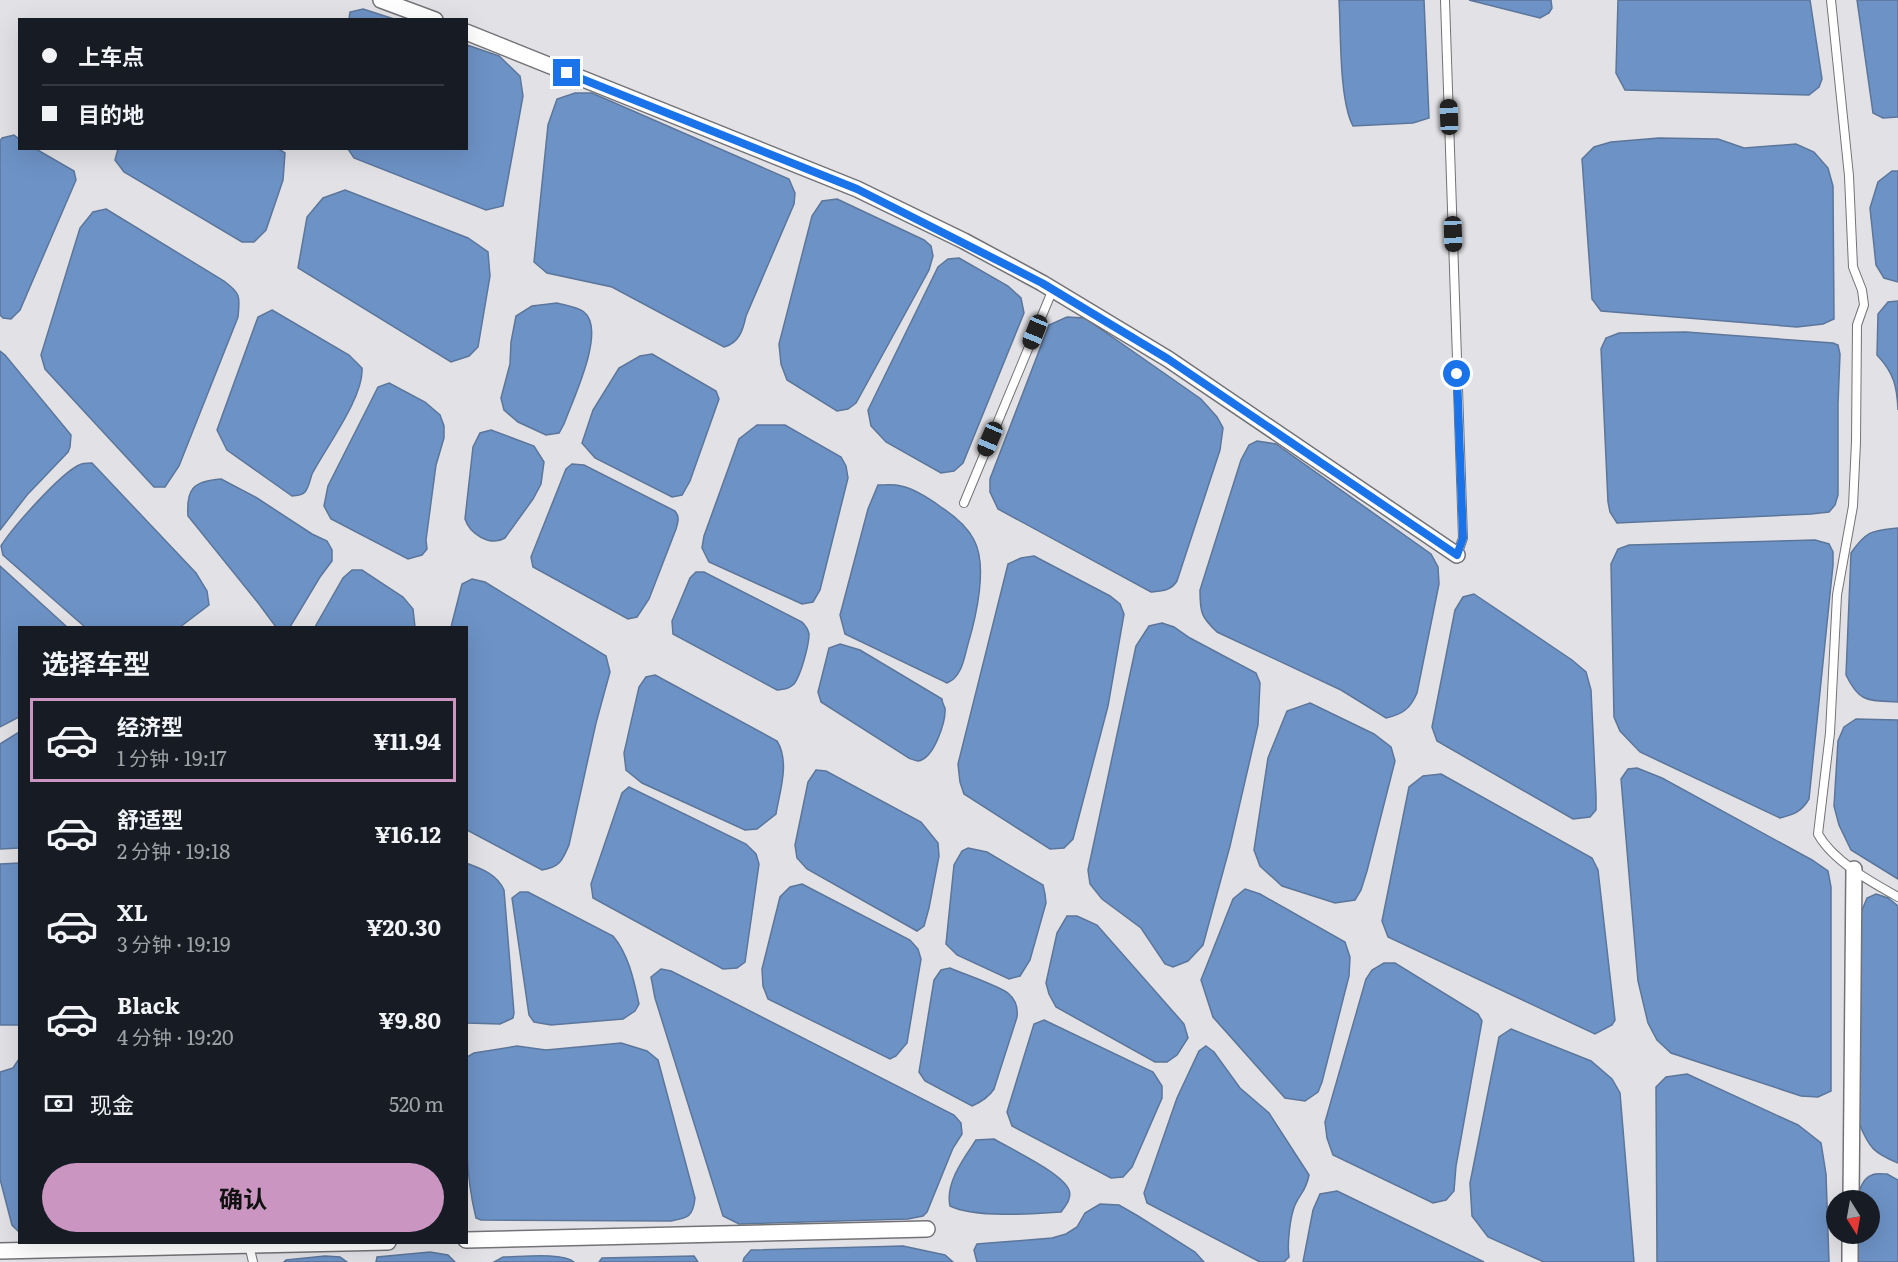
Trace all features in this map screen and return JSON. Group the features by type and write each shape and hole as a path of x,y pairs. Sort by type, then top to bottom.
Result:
{"street":[{"path":"381,0 430,18"},
{"path":"468,33 857,189 964,242 1053,289 1168,359 1457,555"},
{"path":"1851,1190 1854,869"},
{"path":"468,1240 927,1229"},
{"path":"0,1251 295,1244"},
{"path":"1850,1244 1850,1262"}],"lane":[{"path":"1445,0 1463,538 1457,555"},
{"path":"1831,0 1849,176 1853,267 1862,290 1864,305 1857,325 1853,506 1837,595 1830,733 1818,834 1825,846 1840,860 1898,897"},
{"path":"964,503 1053,289"},
{"path":"249,1245 253,1262"}],"water":[{"path":"1339,0 1424,0 1429,118 1413,123 1353,126 1348,114 1343,83"},
{"path":"1469,0 1551,0 1552,8 1549,13 1540,18"},
{"path":"1618,0 1810,0 1822,79 1819,87 1809,95 1625,90 1616,73"},
{"path":"1857,0 1898,0 1898,117 1883,118 1873,113"},
{"path":"363,9 391,18 349,18 350,12"},
{"path":"468,45 499,56 520,76 523,96 503,206 486,210 354,158 349,150 468,150"},
{"path":"575,93 592,93 789,179 795,193 794,204 746,316 742,331 729,345 724,347 612,287 547,273 534,262 548,125 557,99"},
{"path":"14,135 18,138 18,150 38,150 74,171 76,180 20,310 11,319 0,315 0,141 2,138"},
{"path":"1659,138 1718,139 1744,148 1796,144 1814,152 1828,168 1833,186 1834,319 1823,324 1797,327 1601,311 1592,299 1582,159 1594,147 1611,142"},
{"path":"118,150 280,150 285,153 283,180 266,230 254,242 242,242 124,172 115,160"},
{"path":"1892,171 1898,171 1898,282 1884,278 1876,265 1870,208 1878,182"},
{"path":"345,190 468,238 488,252 490,276 478,347 469,356 451,362 298,268 307,217 323,198"},
{"path":"837,199 924,240 931,246 933,256 929,270 856,403 848,409 837,411 787,380 781,364 779,344 812,216 822,201"},
{"path":"106,209 224,281 234,289 238,296 238,317 179,466 165,487 154,487 45,369 41,355 80,228 93,212"},
{"path":"959,258 1008,286 1021,298 1024,313 963,463 954,471 941,473 886,442 871,426 868,410 938,267 948,259"},
{"path":"1898,301 1898,410 1894,380 1877,355 1878,314 1888,302"},
{"path":"557,303 575,307 584,312 590,321 592,334 586,366 564,424 559,433 546,435 518,422 504,410 501,398 510,364 516,316 532,306"},
{"path":"272,310 349,355 362,368 361,380 351,407 312,474 305,492 292,496 227,450 217,430 258,317"},
{"path":"1067,317 1085,318 1201,399 1217,417 1223,428 1220,450 1177,581 1165,590 1151,592 998,509 990,492 990,479 1049,325"},
{"path":"1686,332 1838,345 1840,354 1838,495 1835,505 1829,512 1617,523 1610,512 1608,502 1601,349 1606,338 1619,333"},
{"path":"0,351 71,435 68,452 27,495 0,530"},
{"path":"652,354 716,391 719,399 690,481 682,495 672,497 595,458 582,443 593,410 619,368 640,356"},
{"path":"389,383 425,402 440,415 444,426 444,438 436,465 426,540 427,549 422,555 408,559 331,519 324,506 328,486 378,387"},
{"path":"757,425 785,425 841,457 846,466 848,478 820,590 813,602 802,604 709,562 702,548 704,536 739,439"},
{"path":"491,430 534,446 544,462 541,484 533,499 505,538 493,541 481,538 471,530 465,519 473,447 480,433"},
{"path":"1257,441 1276,444 1431,554 1438,567 1439,584 1417,693 1409,707 1401,713 1386,718 1341,690 1217,632 1205,618 1201,609 1200,590 1241,460 1249,445"},
{"path":"83,463 92,463 196,573 207,591 209,605 181,626 84,626 3,555 1,546 26,515 60,479"},
{"path":"572,464 584,465 675,511 678,515 676,529 649,599 637,617 628,619 533,567 531,557 566,469"},
{"path":"221,479 257,498 312,534 327,541 332,550 332,561 291,626 275,626 188,516 190,493 198,484"},
{"path":"878,485 906,487 932,501 964,526 974,540 978,551 980,577 974,620 962,666 956,676 947,683 845,634 840,615 868,509"},
{"path":"1898,528 1898,702 1866,699 1856,691 1846,675 1851,553 1861,540 1871,533"},
{"path":"1815,540 1829,544 1833,552 1833,565 1809,799 1797,812 1780,818 1640,752 1620,731 1614,717 1611,564 1618,549 1629,545"},
{"path":"1034,556 1110,596 1120,604 1124,614 1108,706 1073,839 1064,848 1050,849 964,794 958,764 1008,564 1021,558"},
{"path":"0,566 66,626 18,626 18,718 0,727"},
{"path":"352,570 362,570 403,597 413,609 415,626 316,626 343,578"},
{"path":"696,572 704,572 805,625 809,634 808,645 797,680 792,686 777,690 673,634 672,621 690,578"},
{"path":"472,579 485,582 606,656 610,672 596,723 569,845 560,862 548,869 542,870 468,831 468,626 451,626 462,584"},
{"path":"1474,594 1572,660 1586,672 1591,690 1596,796 1596,810 1590,817 1573,819 1437,741 1432,727 1455,610 1463,597"},
{"path":"1162,623 1174,627 1256,673 1260,683 1258,725 1230,846 1203,945 1188,961 1173,967 1165,964 1141,928 1102,899 1090,884 1088,870 1136,646 1149,626"},
{"path":"840,644 860,650 942,699 945,714 941,730 934,747 924,759 918,761 910,758 821,702 818,692 829,648"},
{"path":"655,675 777,741 781,749 783,767 782,786 776,814 757,829 745,830 642,783 626,770 624,753 639,687 646,677"},
{"path":"1310,703 1374,734 1391,747 1395,761 1367,871 1355,900 1335,903 1282,886 1260,866 1254,850 1268,758 1287,711"},
{"path":"1856,719 1898,720 1898,879 1851,850 1839,825 1834,806 1838,741 1844,727"},
{"path":"18,733 18,848 0,849 0,744"},
{"path":"1637,768 1662,778 1828,871 1831,887 1831,1091 1818,1097 1801,1096 1671,1053 1657,1040 1648,1023 1638,981 1621,779 1628,769"},
{"path":"816,770 826,771 921,822 938,843 939,856 929,908 924,926 917,931 807,869 797,858 795,845 808,782"},
{"path":"1441,774 1592,858 1598,870 1615,1020 1612,1025 1595,1034 1388,937 1382,921 1409,787 1423,776"},
{"path":"629,787 746,844 756,854 759,864 745,962 737,968 723,969 593,898 591,884 622,793"},
{"path":"968,848 987,852 1043,885 1046,903 1030,960 1020,976 1009,979 957,955 946,944 954,865 962,851"},
{"path":"18,863 18,1025 0,1025 0,864"},
{"path":"468,864 493,876 504,890 514,1013 513,1018 500,1024 468,1023"},
{"path":"802,884 910,940 918,949 921,959 907,1043 896,1056 890,1059 768,999 763,986 762,969 780,897 790,887"},
{"path":"1245,889 1260,894 1345,942 1350,957 1349,976 1322,1082 1318,1092 1305,1101 1285,1098 1213,1017 1201,980 1233,899"},
{"path":"520,892 528,892 613,936 623,951 633,977 639,1004 635,1011 623,1019 551,1025 534,1022 529,1015 512,898"},
{"path":"1876,894 1888,898 1898,906 1898,1163 1873,1149 1859,1123 1858,920 1867,898"},
{"path":"1067,916 1077,916 1097,925 1184,1024 1188,1038 1177,1055 1167,1062 1155,1062 1056,1007 1046,983 1057,933"},
{"path":"1384,963 1395,963 1478,1014 1482,1021 1456,1166 1454,1191 1446,1200 1433,1203 1333,1155 1327,1138 1325,1122 1366,979 1372,970"},
{"path":"950,968 1004,991 1009,994 1017,1007 1017,1017 994,1089 972,1106 925,1081 919,1072 934,980 941,970"},
{"path":"661,969 671,971 954,1115 961,1123 962,1134 953,1148 927,1212 923,1216 908,1219 739,1224 723,1216 655,998 651,977"},
{"path":"1044,1020 1153,1072 1162,1086 1162,1098 1132,1167 1123,1177 1111,1178 1012,1126 1007,1112 1034,1024"},
{"path":"1511,1029 1591,1061 1612,1079 1620,1093 1634,1262 1544,1262 1488,1237 1472,1216 1470,1183 1499,1037"},
{"path":"621,1043 647,1051 658,1060 695,1198 689,1216 671,1221 481,1220 476,1218 468,1168 468,1056 474,1053 517,1046 546,1050"},
{"path":"1206,1046 1214,1052 1240,1088 1269,1113 1309,1175 1293,1210 1290,1223 1289,1257 1284,1262 1260,1262 1147,1203 1144,1193 1177,1098 1199,1051"},
{"path":"18,1060 18,1231 12,1225 0,1179 0,1072 13,1068"},
{"path":"1687,1074 1798,1125 1821,1143 1826,1174 1826,1244 1828,1244 1829,1262 1657,1262 1656,1087 1666,1077"},
{"path":"994,1139 1047,1169 1064,1183 1070,1196 1061,1212 988,1214 950,1206 950,1189 966,1155 976,1140"},
{"path":"1875,1174 1887,1174 1898,1180 1898,1262 1856,1262 1857,1244 1880,1244 1880,1190 1860,1190 1864,1182"},
{"path":"1337,1191 1484,1262 1303,1262 1313,1210 1320,1194"},
{"path":"1100,1204 1119,1205 1195,1252 1204,1262 977,1262 974,1250 977,1244 1052,1238 1066,1234 1077,1227 1085,1213"},
{"path":"903,1246 945,1255 953,1262 743,1262 751,1250"},
{"path":"430,1252 448,1255 455,1262 376,1262 377,1257"},
{"path":"325,1256 340,1257 347,1262 284,1262 286,1260"},
{"path":"551,1256 574,1262 494,1262 503,1257"},
{"path":"694,1256 698,1262 599,1262 602,1258"}],"route":[{"path":"567,73 857,189 1042,283 1168,359 1457,555 1463,538 1457,374"}]}
